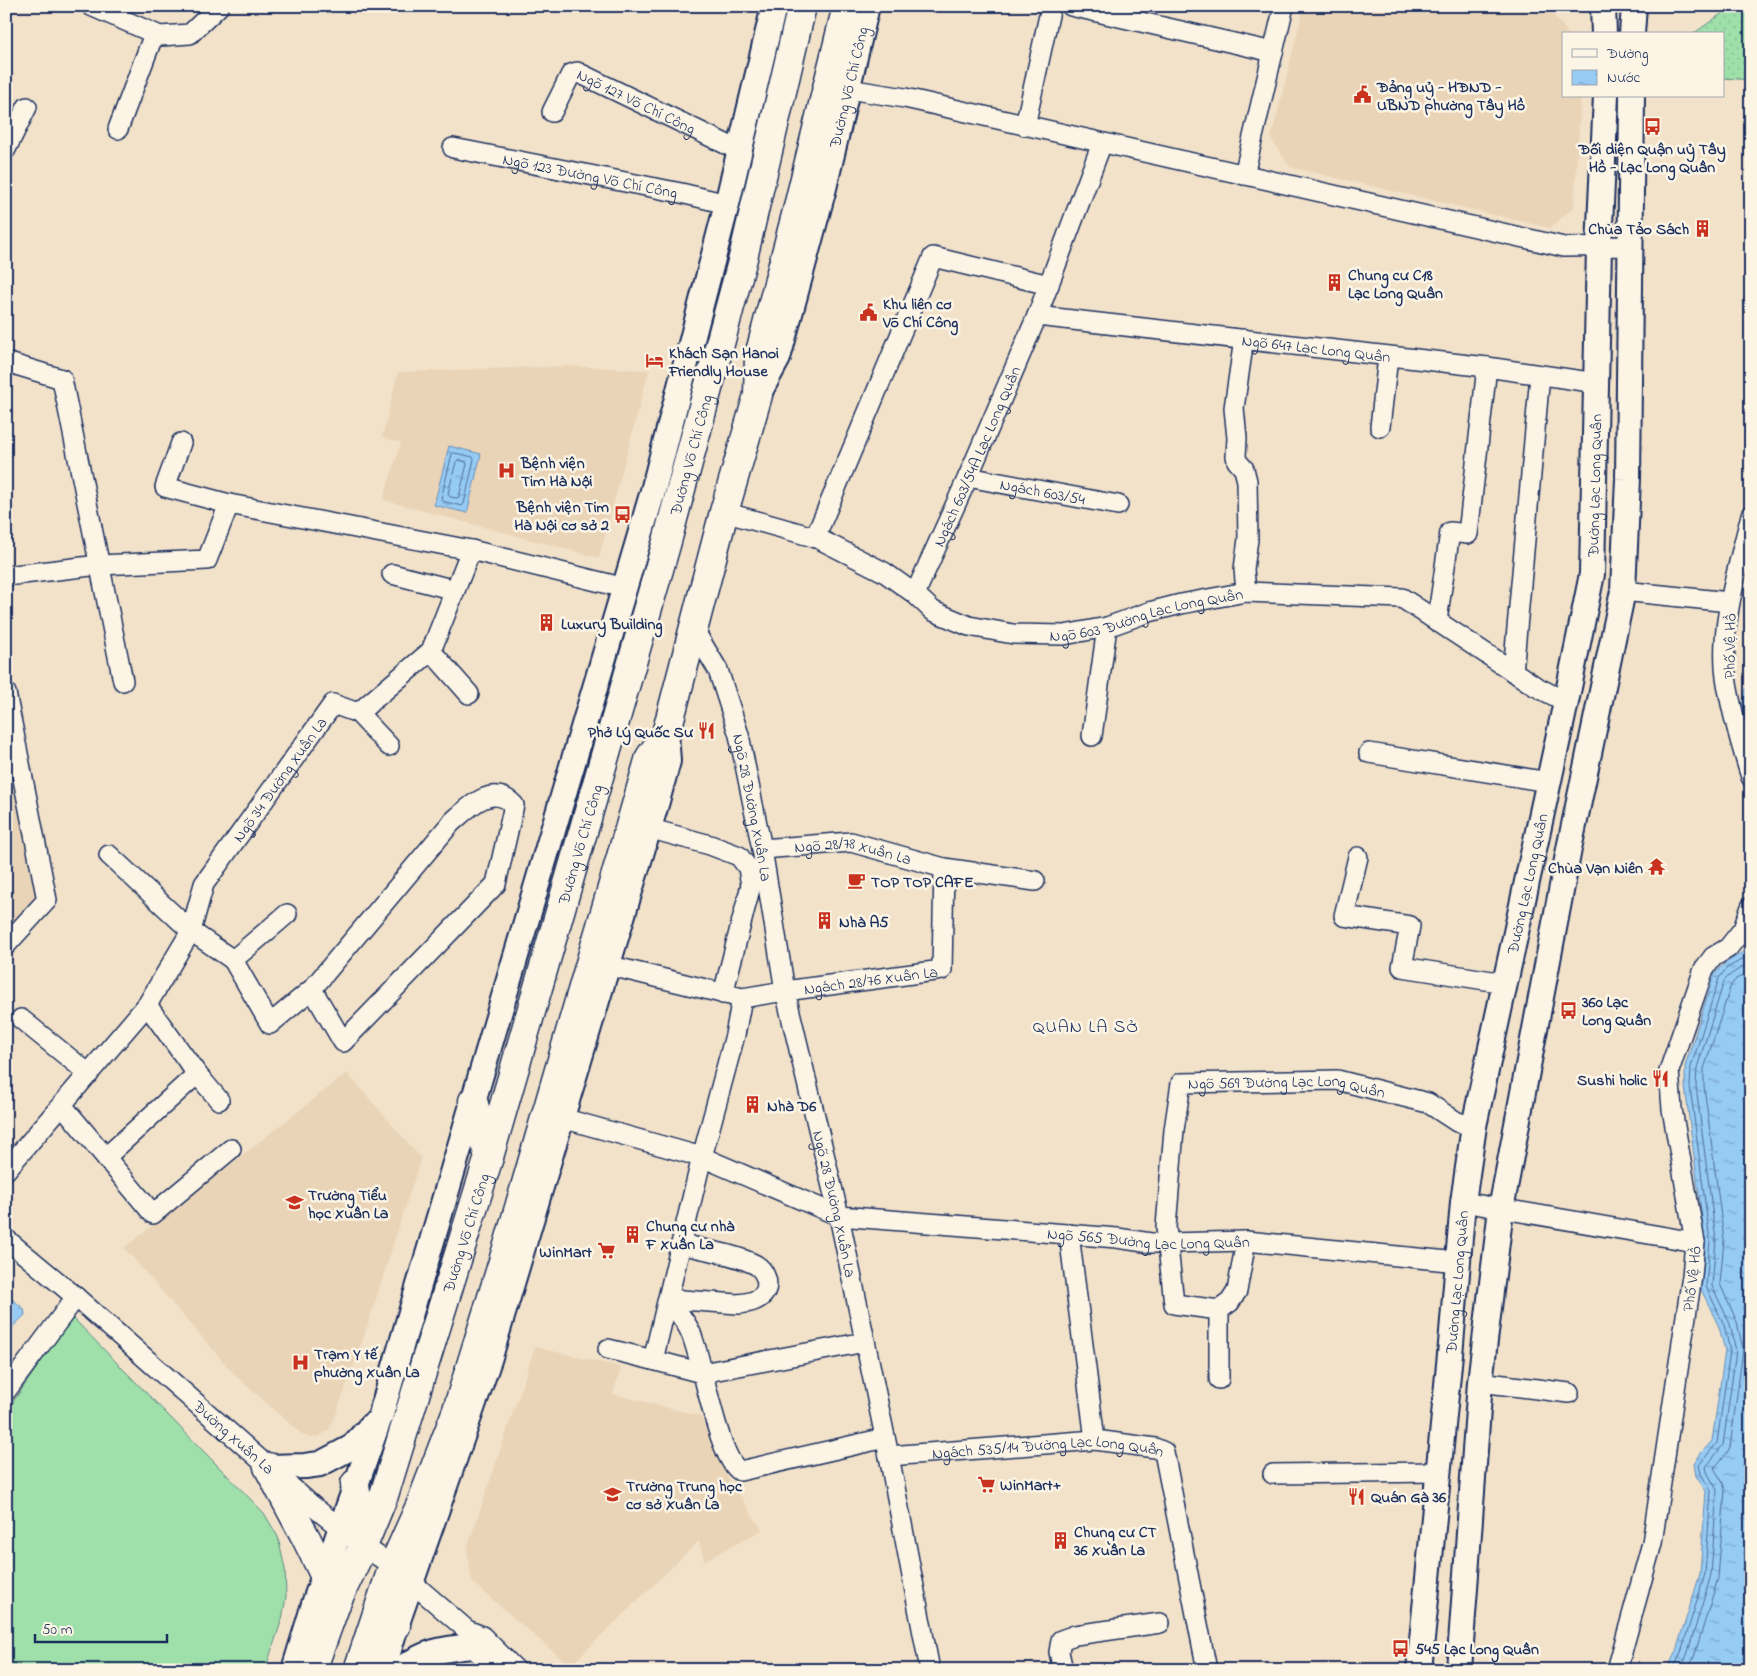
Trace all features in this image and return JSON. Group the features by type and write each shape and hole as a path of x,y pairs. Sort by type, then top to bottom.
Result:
{"highway":[{"name":"Đường Võ Chí Công","path":"306,1667 363,1546 384,1494 489,1157 666,545 743,258 802,6"},
{"name":"Đường Võ Chí Công","path":"358,1670 402,1574 422,1498 457,1410 506,1251 650,757 666,734 724,512 758,395 759,356 848,6"},
{"path":"473,1101 489,1157"},
{"path":"268,1467 337,1601"},
{"path":"355,1484 363,1546"},
{"path":"422,1498 447,1484"},
{"path":"396,1626 402,1574"}],"main road":[{"name":"Đường Võ Chí Công","path":"306,1667 324,1576 381,1414 653,491 727,204 774,6"},
{"name":"Đường Võ Chí Công","path":"758,395 778,358 824,188 867,6"},
{"path":"1603,6 1604,32"},
{"path":"1632,32 1634,6"},
{"name":"Đường Lạc Long Quân","path":"1419,1670 1463,1202 1474,1126 1592,574 1599,247 1606,98"},
{"name":"Đường Lạc Long Quân","path":"1459,1670 1480,1382 1500,1209 1569,848 1623,591 1628,479 1632,246 1632,98"},
{"name":"Đường Võ Chí Công","path":"402,1574 447,1484 489,1360 668,761 666,734"},
{"path":"268,1467 320,1464 352,1447 381,1414"},
{"path":"383,1670 396,1626"},
{"path":"400,1670 412,1660 469,1638"}],"street":[{"path":"91,6 160,36 190,34 219,6"},
{"path":"1025,126 1052,6"},
{"path":"1071,6 1273,52"},
{"path":"1244,175 1284,6"},
{"path":"118,129 154,34"},
{"name":"Ngõ 127 Võ Chí Công","path":"552,112 571,74 577,72 740,151"},
{"path":"848,89 905,98 1564,248 1632,246"},
{"path":"6,149 28,107"},
{"name":"Ngách 603/54A Lạc Long Quân","path":"915,594 1037,316 1102,143"},
{"name":"Ngõ 123 Đường Võ Chí Công","path":"453,148 681,193 727,204"},
{"path":"815,538 933,257 1049,285"},
{"name":"Ngõ 647 Lạc Long Quân","path":"1037,316 1487,367 1596,383"},
{"path":"1244,339 1234,408 1237,438 1236,456 1244,469 1247,481 1248,539 1244,569 1246,592"},
{"path":"1380,428 1388,357"},
{"path":"6,362 62,380 122,681"},
{"path":"1437,621 1450,532 1468,534 1487,367"},
{"path":"1513,672 1540,375"},
{"path":"181,443 165,487 229,504 471,550 625,588"},
{"name":"Ngách 603/54","path":"968,476 1118,505"},
{"path":"6,576 99,565 206,560 229,504"},
{"name":"Ngõ 603 Đường Lạc Long Quân","path":"724,512 815,538 884,572 915,594 933,611 969,626 1014,634 1064,635 1107,627 1149,612 1246,592 1402,598 1535,686 1566,702"},
{"name":"Phố Vệ Hồ","path":"1751,515 1730,602 1726,639 1726,676 1739,735 1751,777"},
{"path":"389,746 358,713 431,650 471,550"},
{"path":"392,574 455,590"},
{"path":"1623,591 1730,602"},
{"path":"1092,736 1107,627"},
{"name":"Ngõ 28 Đường Xuân La","path":"693,628 718,670 739,735 762,849 786,991 839,1216 887,1447 930,1670"},
{"path":"431,650 469,694"},
{"path":"6,693 47,900 6,944"},
{"name":"Ngõ 34 Đường Xuân La","path":"6,1170 147,1005 191,931 204,884 333,704 358,713"},
{"path":"1369,753 1549,782"},
{"path":"109,855 191,931 233,960 270,1024 312,990 451,823 470,806 479,800 491,796 502,797 514,805 496,884 343,1042 312,990"},
{"path":"648,828 732,853 739,856 748,868 751,885 723,994"},
{"name":"Ngõ 28/78 Xuân La","path":"762,849 851,842 944,868"},
{"path":"1358,857 1344,916 1410,926 1402,967 1505,983"},
{"path":"944,868 1035,881"},
{"name":"Ngách 28/76 Xuân La","path":"786,991 942,970 944,868"},
{"name":"Phố Vệ Hồ","path":"1617,1670 1652,1543 1692,1276 1695,1242 1672,1109 1669,1071 1704,969 1713,958 1728,948 1743,929 1751,907"},
{"path":"233,960 287,914"},
{"path":"607,965 742,998 786,991"},
{"path":"653,1360 702,1157 735,1035 742,998"},
{"path":"147,1005 197,1074 219,1100"},
{"path":"21,1019 89,1074"},
{"path":"106,1157 197,1074"},
{"name":"Ngõ 569 Đường Lạc Long Quân","path":"1219,1310 1174,1304 1166,1227 1174,1130 1181,1083 1337,1080 1428,1103 1457,1122 1474,1126"},
{"path":"62,1105 153,1214 231,1149"},
{"name":"Ngõ 565 Đường Lạc Long Quân","path":"562,1118 702,1157 839,1216 1168,1243 1246,1241 1458,1262"},
{"path":"1463,1202 1695,1242"},
{"path":"1069,1234 1095,1440"},
{"name":"Đường Xuân La","path":"6,1239 76,1297 315,1508 402,1574 469,1638 495,1670"},
{"path":"1218,1379 1219,1310 1230,1302 1237,1291 1246,1241"},
{"path":"668,1300 750,1303 765,1293 768,1284 765,1274 757,1266 681,1244"},
{"path":"6,1391 76,1297"},
{"path":"668,1300 690,1331 702,1373"},
{"path":"608,1348 702,1373 865,1342"},
{"name":"Ngách 535/14 Đường Lạc Long Quân","path":"702,1373 725,1450 736,1468 740,1471 887,1447 1095,1440 1155,1448 1164,1452 1207,1670"},
{"path":"1480,1382 1569,1393"},
{"path":"1273,1474 1438,1472"},
{"path":"1063,1670 1059,1652 1061,1640 1075,1635 1160,1623"},
{"name":"Đường Xuân La","path":"469,1638 482,1636 516,1670"}],"shaded area":[{"path":"1304,6 1546,6 1567,32 1562,32 1562,98 1581,98 1574,207 1550,228 1290,167 1271,139"},
{"name":"Bệnh viện Tim Hà Nội","path":"568,366 649,370 599,558 383,500 401,443 382,437 398,372"},
{"path":"6,735 40,896 6,932"},
{"name":"Trường Tiểu học Xuân La","path":"347,1073 421,1158 360,1349 335,1417 329,1430 320,1436 310,1438 301,1434 236,1376 124,1248"},
{"name":"Trường Trung học cơ sở Xuân La","path":"535,1347 621,1367 613,1394 700,1416 719,1453 728,1478 762,1530 704,1561 699,1541 570,1666 472,1582 467,1549"}],"green space":[{"path":"1733,10 1751,13 1751,80 1724,78 1724,32 1696,32 1724,12"},
{"path":"72,1317 264,1513 278,1537 285,1569 286,1597 282,1619 265,1670 6,1670 6,1412"}],"water":[{"path":"449,446 481,454 467,513 434,505"},
{"path":"1751,667 1751,748 1741,711"},
{"path":"1751,937 1751,1670 1667,1670 1676,1651 1700,1574 1706,1491 1696,1476 1694,1464 1712,1441 1725,1351 1719,1327 1700,1287 1705,1241 1685,1087 1685,1066 1714,975 1726,962 1743,952"},
{"path":"6,1294 24,1309 25,1315 6,1333"}],"place":[{"name":"Đảng uỷ - HĐND - UBND phường Tây Hồ","path":"1363,95"},
{"name":"Đối diện Quận uỷ Tây Hồ - Lạc Long Quân","path":"1652,126"},
{"name":"Chùa Tảo Sách","path":"1703,228"},
{"name":"Chung cư C18 Lạc Long Quân","path":"1334,283"},
{"name":"Khu liên cơ Võ Chí Công","path":"869,312"},
{"name":"Khách Sạn Hanoi Friendly House","path":"655,361"},
{"name":"Bệnh viện Tim Hà Nội","path":"507,471"},
{"name":"Bệnh viện Tim Hà Nội cơ sở 2","path":"623,515"},
{"name":"Luxury Building","path":"547,623"},
{"name":"Phở Lý Quốc Sư","path":"707,731"},
{"name":"Chùa Vạn Niên","path":"1657,867"},
{"name":"TOP TOP CAFE","path":"857,881"},
{"name":"Nhà A5","path":"825,921"},
{"name":"360 Lạc Long Quân","path":"1568,1010"},
{"name":"Sushi holic","path":"1661,1079"},
{"name":"Nhà D6","path":"753,1105"},
{"name":"Trường Tiểu học Xuân La","path":"294,1203"},
{"name":"Chung cư nhà F Xuân La","path":"632,1234"},
{"name":"WinMart","path":"606,1251"},
{"name":"Trạm Y tế phường Xuân La","path":"300,1362"},
{"name":"WinMart+","path":"986,1484"},
{"name":"Trường Trung học cơ sở Xuân La","path":"612,1494"},
{"name":"Quán Gà 36","path":"1357,1496"},
{"name":"Chung cư CT 36 Xuân La","path":"1060,1540"},
{"name":"545 Lạc Long Quân","path":"1401,1648"}],"district":[{"name":"QUAN LA SỞ","path":"1086,1026"}]}
